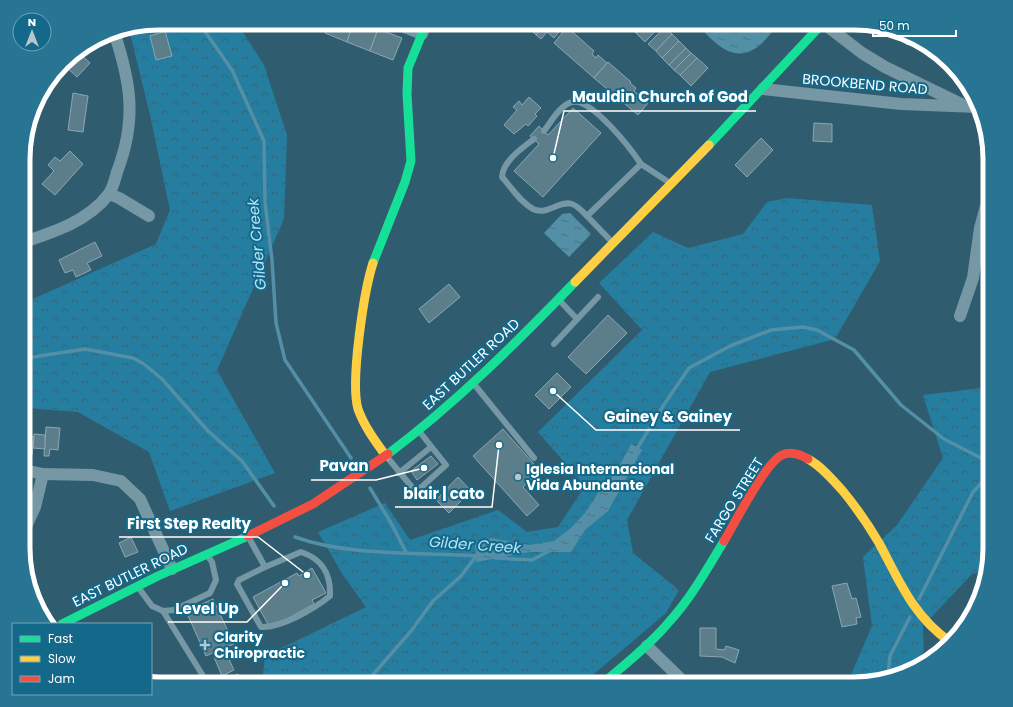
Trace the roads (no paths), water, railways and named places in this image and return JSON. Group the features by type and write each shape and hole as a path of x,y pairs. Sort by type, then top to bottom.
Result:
{"main road":[{"path":"386,456 367,429 358,408 356,395 358,357 366,286 373,262 405,182 411,160 407,94 408,68 423,30"},
{"name":"EAST BUTLER ROAD","path":"64,623 172,569 273,526 332,493 386,456 419,431 474,384 558,300 672,184 763,89 817,30"},
{"name":"FARGO STREET","path":"610,677 647,646 676,614 696,587 770,466 779,456 789,453 799,454 810,460 831,477 855,506 874,536 907,598 930,626 946,638"}],"street":[{"name":"BROOKBEND ROAD","path":"832,30 885,67 966,106"},
{"path":"30,240 74,223 109,194 126,146 130,101 124,62 116,38"},
{"name":"BROOKBEND ROAD","path":"763,89 901,104 972,106"},
{"path":"109,194 119,198 149,216"},
{"path":"960,316 973,278 983,217"},
{"path":"30,471 43,474 93,475 110,478 127,486 140,500 172,569"},
{"path":"30,518 35,507 43,474"},
{"path":"647,646 679,677"}],"lane":[{"path":"544,131 558,113 568,104 573,101 582,103 602,117 630,148 641,164 672,184"},
{"path":"534,139 520,150 503,170 502,177 523,201 533,209 544,212 564,204 572,204 587,216 614,243"},
{"path":"587,216 641,164"},
{"path":"554,344 598,297"},
{"path":"558,300 577,319"},
{"path":"474,384 534,458"},
{"path":"386,456 416,492 446,466 419,431"},
{"path":"399,472 431,447"},
{"path":"248,537 265,567"},
{"path":"300,552 314,557 326,570 330,585 330,596 318,606 271,628 261,627 237,584 238,580 265,567 300,552"},
{"path":"137,586 152,606 163,611 174,610 210,592 216,580 212,562 207,554"},
{"path":"163,611 204,677"}],"water":[{"path":"703,30 773,30 758,47 748,52 738,53 728,51 718,45"},
{"path":"570,213 591,234 569,257 544,233 562,214"},
{"name":"Gilder Creek","path":"631,444 642,450 608,511 585,530 571,552 530,552 476,562 475,545 491,538 529,545 554,541 571,528 585,513 598,493 617,471"}],"waterway":[{"name":"Gilder Creek","path":"204,30 232,70 264,141 265,202 272,260 276,323 285,360 351,458"},
{"name":"Gilder Creek","path":"635,452 665,403 689,368 730,346 771,330 803,327 817,330 854,350 901,405 944,439 983,459"},
{"path":"30,359 33,357 85,349 133,358 144,364 162,379 208,431 242,461 274,506"},
{"path":"919,599 973,492 983,481"},
{"name":"Gilder Creek","path":"370,488 406,552"},
{"path":"295,537 339,548 362,551 479,556"},
{"name":"Gilder Creek","path":"495,558 532,560 549,551"},
{"path":"371,677 411,631 433,601 461,576 476,556"},
{"path":"888,672 890,656 910,617"}],"place":[{"name":"Mauldin Church of God","path":"553,158"},
{"name":"Gainey & Gainey","path":"553,391"},
{"name":"blair | cato","path":"499,445"},
{"name":"Pavan","path":"424,468"},
{"name":"Iglesia Internacional Vida Abundante","path":"518,477"},
{"name":"First Step Realty","path":"307,575"},
{"name":"Level Up","path":"285,583"},
{"name":"Clarity Chiropractic","path":"205,645"}]}
